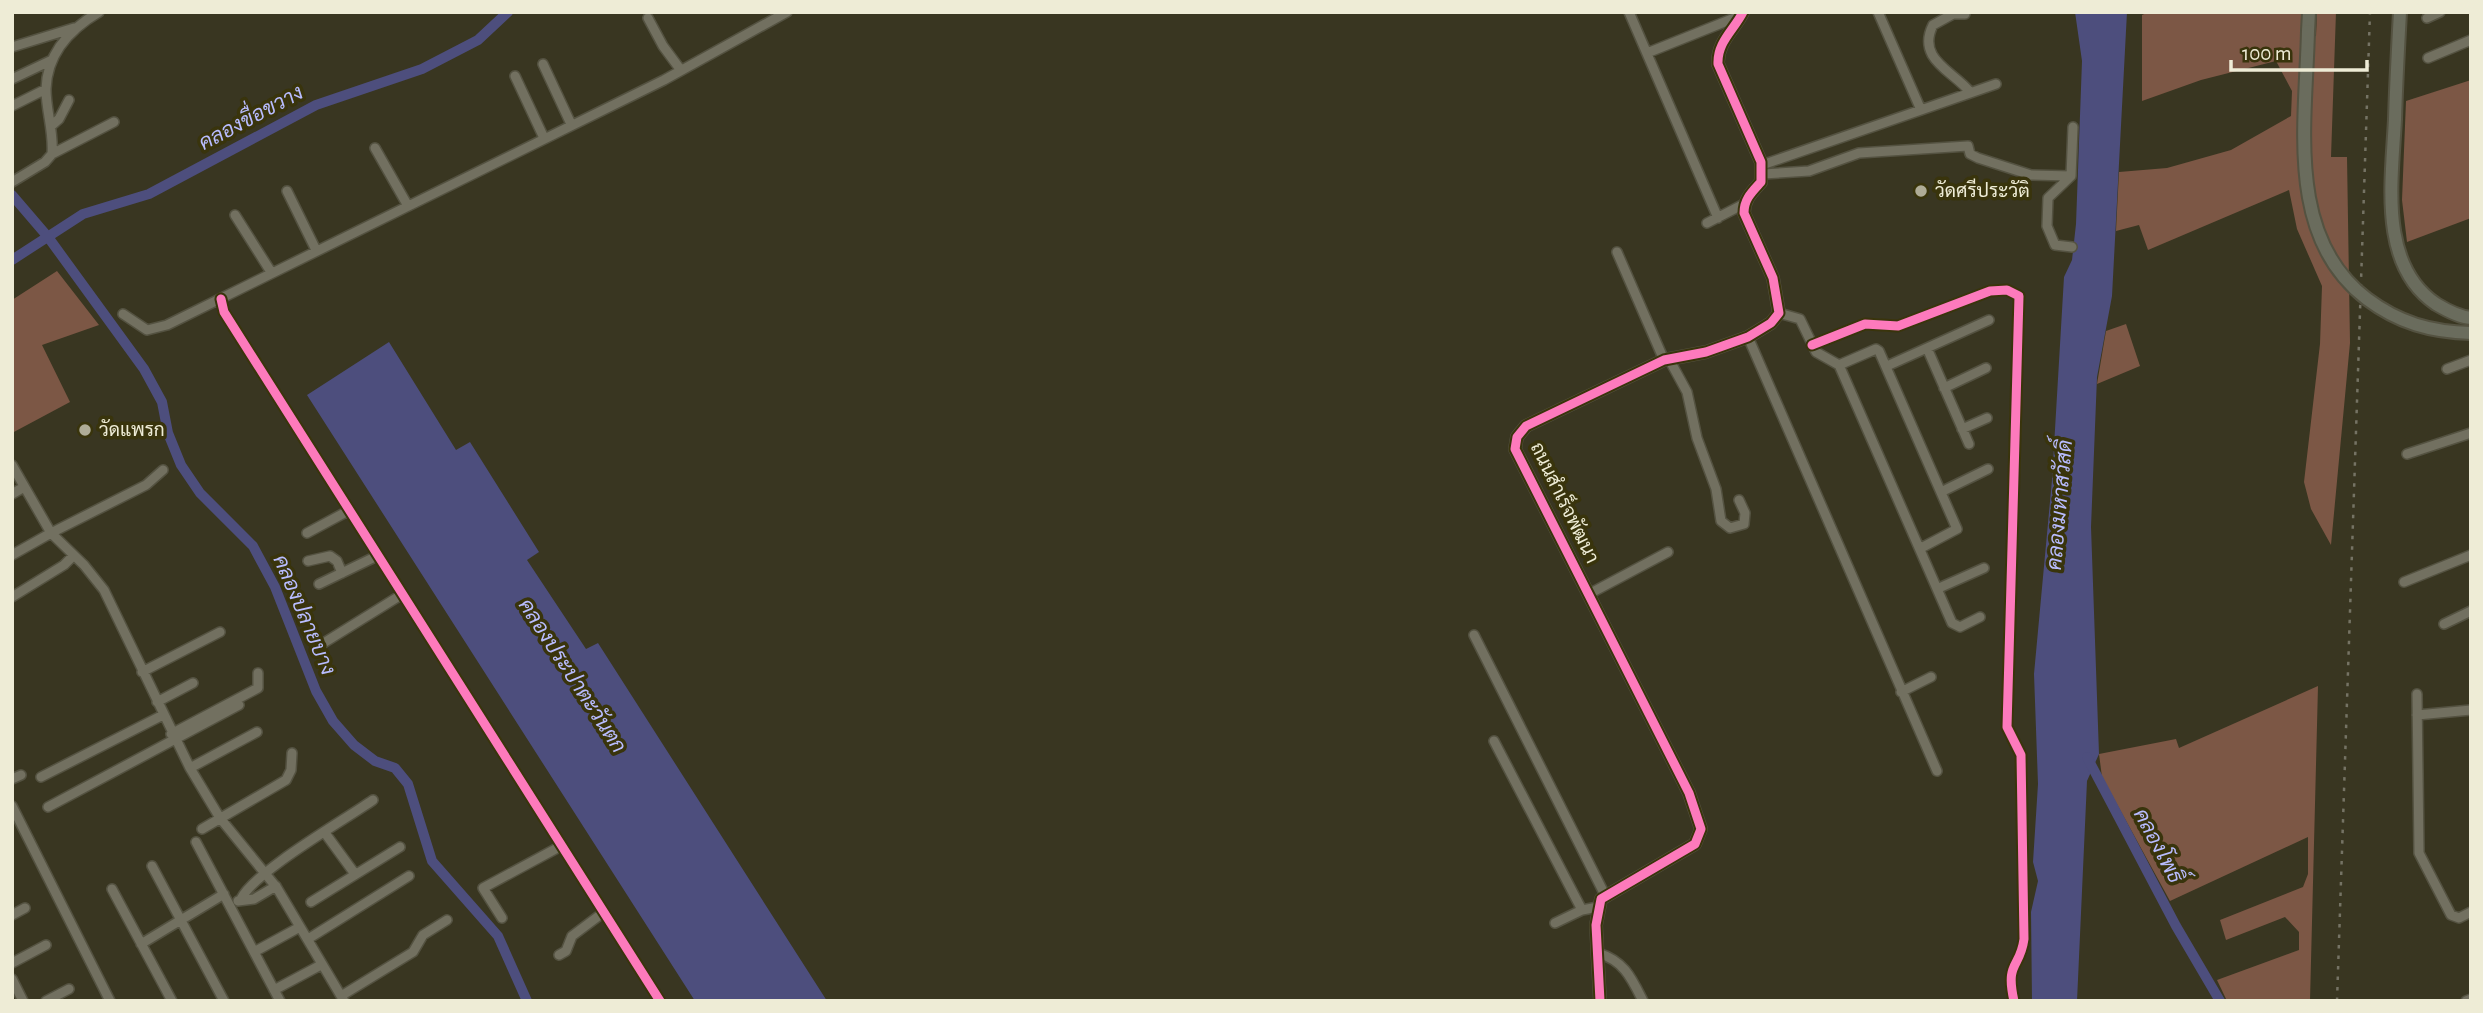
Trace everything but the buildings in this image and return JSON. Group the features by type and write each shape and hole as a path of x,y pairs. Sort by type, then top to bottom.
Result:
{"main road":[{"path":"2309,12 2305,150 2308,196 2315,229 2330,261 2356,290 2386,313 2413,325 2471,334"},
{"path":"2400,12 2390,197 2395,236 2411,278 2426,297 2443,309 2471,318"}],"street":[{"path":"12,47 74,28 99,12"},
{"path":"762,12 767,23"},
{"path":"123,314 141,328 154,330 544,138 787,12"},
{"path":"1629,12 1718,218"},
{"path":"1878,12 1920,110"},
{"path":"2427,18 2440,12"},
{"path":"1647,53 1742,14"},
{"path":"1707,223 1744,204 1761,182 1763,170 1718,64 1722,43 1742,14"},
{"path":"1965,14 1953,14 1933,24 1929,44 1936,62 1970,92"},
{"path":"648,18 663,46 680,69"},
{"path":"52,154 46,89 52,60 74,28"},
{"path":"2428,58 2471,40"},
{"path":"12,79 52,60"},
{"path":"543,64 570,124"},
{"path":"515,76 544,138"},
{"path":"1763,170 1996,84"},
{"path":"12,106 46,89"},
{"path":"51,126 59,119 69,100"},
{"path":"12,182 45,162 52,154 114,122"},
{"path":"2072,247 2055,245 2047,226 2048,198 2071,176 2073,127"},
{"path":"1763,170 1809,172 1859,153 1968,146 1970,155 2031,175 2071,176"},
{"path":"375,148 408,206"},
{"path":"288,191 316,250"},
{"path":"1744,204 1745,221 1773,278 1779,313 1800,319 1816,352 1839,365 1955,626 1960,627 1980,617"},
{"path":"235,215 271,272"},
{"path":"1617,252 1667,360 1687,392 1697,438 1716,489 1721,521 1730,528 1744,524 1745,513 1739,500"},
{"path":"1812,345 1865,324 1898,326 1990,291 2007,290 2019,296 2007,727 2021,755 2024,939 2023,950 2011,969 2014,1001"},
{"path":"221,299 222,308 244,346 660,1001"},
{"name":"ถนนสำเร็จพัฒนา","path":"1605,895 1695,844 1701,829 1689,793 1515,449 1517,437 1526,426 1667,360 1706,352 1748,337 1771,323 1779,313"},
{"path":"1887,366 1989,320"},
{"path":"1748,337 1937,771"},
{"path":"1927,348 1969,444"},
{"path":"1839,365 1876,349 1887,366 1943,491 1957,529 1921,548"},
{"path":"2448,369 2471,360"},
{"path":"1944,388 1986,368"},
{"path":"1962,429 1987,418"},
{"path":"2407,454 2471,433"},
{"path":"12,465 51,533 104,590 173,738 219,818 276,886 342,998 412,952 423,935 447,920"},
{"path":"1943,491 1988,469"},
{"path":"12,555 146,485 163,470"},
{"path":"12,494 24,487"},
{"path":"307,533 348,511"},
{"path":"1589,594 1668,552"},
{"path":"2404,582 2471,555"},
{"path":"12,597 64,565 73,556"},
{"path":"308,561 330,556 337,561 342,573"},
{"path":"319,584 376,556"},
{"path":"1939,588 1984,568"},
{"path":"323,644 401,595"},
{"path":"2444,624 2471,611"},
{"path":"142,672 220,632"},
{"path":"1474,635 1605,895 1598,907 1600,1001"},
{"path":"48,807 258,688 258,673"},
{"path":"1901,692 1931,677"},
{"path":"157,702 193,683"},
{"path":"2417,694 2419,853 2451,915 2459,918 2471,912"},
{"path":"173,738 239,705"},
{"path":"2417,715 2471,710"},
{"path":"41,777 163,715"},
{"path":"190,768 257,732"},
{"path":"1494,741 1582,910"},
{"path":"202,829 286,780 291,770 292,753"},
{"path":"241,899 246,888 265,873 373,800"},
{"path":"12,806 110,1001"},
{"path":"325,833 355,874"},
{"path":"196,842 280,1001"},
{"path":"502,918 483,888 561,846"},
{"path":"311,902 400,847"},
{"path":"152,866 224,1001"},
{"path":"308,939 409,876"},
{"path":"230,905 241,899 254,900 276,886"},
{"path":"112,889 172,1001"},
{"path":"141,944 224,894"},
{"path":"1555,923 1582,910 1598,907"},
{"path":"12,915 25,908"},
{"path":"559,955 566,950 572,936 604,912"},
{"path":"254,952 298,929"},
{"path":"12,964 46,945"},
{"path":"1598,953 1613,958 1626,968 1643,1001"},
{"path":"274,990 319,966"},
{"path":"12,979 23,1001"},
{"path":"46,1001 69,989"}],"shaded area":[{"path":"2149,12 2303,12 2302,37 2316,36 2317,12 2336,12 2331,157 2347,157 2350,343 2331,545 2311,509 2304,482 2320,344 2322,286 2297,229 2289,190 2148,250 2139,225 2116,231 2119,172 2167,168 2231,150 2291,116 2292,91 2276,61 2201,80 2142,101 2142,15"},
{"path":"2471,80 2471,218 2407,242 2402,200 2406,101"},
{"path":"57,271 99,325 42,345 70,402 12,433 12,300"},
{"path":"2126,324 2140,366 2097,384 2106,331"},
{"path":"2318,686 2310,1001 2227,1001 2217,980 2299,950 2299,932 2285,917 2226,940 2220,920 2303,887 2308,874 2308,837 2170,901 2102,777 2099,754 2176,739 2179,748"}],"water":[{"name":"คลองมหาสวัสดิ์","path":"2075,12 2127,12 2112,296 2097,377 2091,527 2099,754 2087,781 2077,1001 2032,1001 2031,912 2038,881 2033,862 2038,784 2034,674 2052,480 2064,277 2072,260 2076,224 2082,61"},
{"name":"คลองประปาตะวันตก","path":"389,342 456,450 470,442 539,552 527,560 586,649 598,643 827,1001 695,1001 307,395"}],"waterway":[{"name":"คลองขื่อขวาง","path":"12,260 83,214 149,194 316,105 422,69 478,40 508,12"},
{"name":"คลองปลายบาง","path":"12,195 48,237 144,369 162,402 168,433 181,465 200,493 253,546 275,587 316,691 333,721 354,745 375,761 395,768 408,784 432,861 498,936 527,1001"},
{"name":"คลองโพธิ์","path":"2087,757 2176,926 2220,1001"}],"railway":[{"path":"2337,1001 2370,12"}],"cycle path":[{"path":"1600,1001 1596,925 1601,899 1695,844 1701,829 1689,793 1515,449 1517,437 1526,426 1664,360 1706,352 1748,337 1771,323 1779,313 1773,278 1744,213 1747,200 1761,182 1761,162 1718,64 1720,49 1743,12"},
{"path":"1812,345 1865,324 1898,326 1990,291 2007,290 2019,296 2007,727 2021,755 2024,939 2012,972 2014,1001"},
{"path":"221,299 224,312 660,1001"}],"place":[{"name":"วัดศรีประวัติ","path":"1921,191"},
{"name":"วัดแพรก","path":"85,430"}]}
